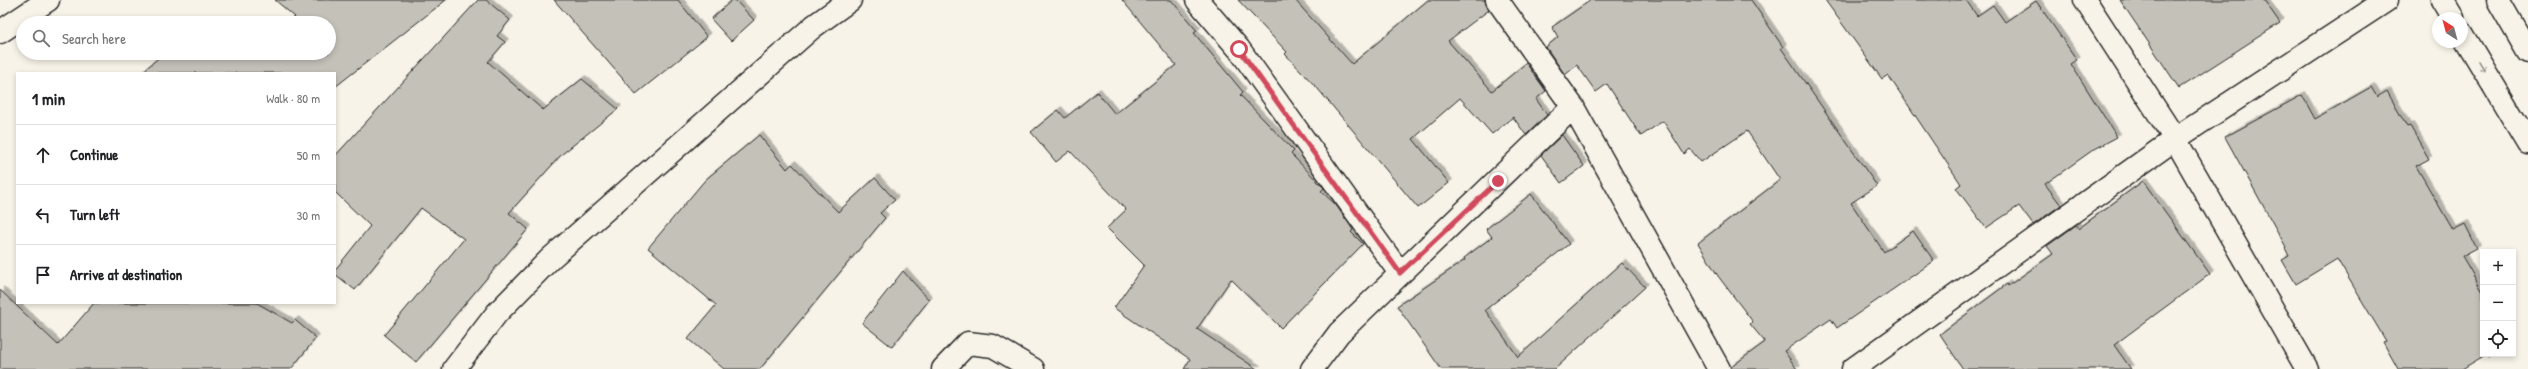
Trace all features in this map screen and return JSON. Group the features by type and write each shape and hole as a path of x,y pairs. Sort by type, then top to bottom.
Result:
{"street":[{"path":"24,16 48,0"},
{"path":"454,369 497,313 551,258 814,26 850,0"},
{"path":"1197,0 1239,49 1400,273"},
{"path":"1497,0 1573,108 1719,369"},
{"path":"2085,0 2174,139 2306,369"},
{"path":"1853,369 2174,139 2387,0"},
{"path":"2442,0 2449,12"},
{"path":"2498,0 2525,38"},
{"path":"0,32 16,21"},
{"path":"2468,43 2528,143"},
{"path":"1312,369 1339,333 1573,108"},
{"path":"943,369 968,343 993,346 1033,369"}],"building":[{"path":"275,0 446,0 336,86 336,72 142,72 156,60 336,60 336,16 294,16"},
{"path":"478,0 486,0 510,20 497,36 505,42 488,62 543,110 582,79 618,109 561,155 509,213 528,229 416,362 384,335 464,239 421,208 355,290 336,275 336,269 370,226 336,193 336,155"},
{"path":"554,0 678,0 707,37 636,94"},
{"path":"732,0 735,0 754,20 731,41 711,19"},
{"path":"1122,0 1171,0 1197,31 1194,33 1243,92 1240,95 1294,151 1291,154 1324,188 1321,191 1336,205 1353,230 1351,232 1363,244 1281,328 1231,279 1197,329 1257,369 1184,369 1190,359 1114,308 1144,265 1107,228 1126,210 1070,151 1056,162 1031,132 1058,110 1065,118 1097,92 1115,114 1176,65"},
{"path":"1238,0 1295,0 1352,64 1428,0 1485,0 1489,10 1448,41 1492,91 1526,63 1546,91 1536,99 1547,115 1526,135 1513,117 1492,134 1460,98 1413,139 1449,183 1418,208 1318,89 1285,54 1287,52"},
{"path":"1591,0 1751,0 1783,47 1781,48 1877,186 1851,203 1884,252 1913,231 1934,261 1837,328 1831,319 1784,351 1797,369 1731,369 1731,367 1765,342 1750,324 1753,322 1718,276 1698,243 1780,180 1747,131 1701,162 1690,149 1684,154 1663,121 1641,136 1607,84 1596,92 1577,65 1565,75 1546,47 1558,37 1552,27"},
{"path":"1825,0 1966,0 1977,16 1993,5 2005,22 2036,1 2077,60 2071,64 2117,137 2093,150 2045,184 2061,205 2033,225 2019,206 1986,228 1956,188 1961,184 1888,75 1882,79"},
{"path":"2120,0 2264,0 2280,23 2179,88"},
{"path":"2371,87 2377,97 2387,91 2407,127 2410,126 2429,159 2416,166 2453,230 2465,224 2477,248 2462,256 2480,287 2480,357 2482,357 2462,369 2398,369 2383,342 2386,341 2337,259 2296,284 2282,260 2289,256 2285,248 2286,247 2225,137 2302,95 2315,119"},
{"path":"759,135 787,169 792,164 838,212 875,178 895,200 880,213 885,218 760,369 724,369 688,339 716,305 648,248 705,180"},
{"path":"1562,135 1584,166 1561,183 1541,155"},
{"path":"2143,181 2210,274 2114,345 2131,369 1963,369 1940,334 2007,284 2008,286 2053,254 2047,246 2076,225 2078,229"},
{"path":"1531,194 1569,244 1485,310 1518,357 1622,263 1645,287 1555,369 1441,369 1397,306 1465,260 1464,258 1492,237 1486,229"},
{"path":"903,271 929,300 892,347 862,323"},
{"path":"0,290 58,345 93,304 259,304 292,323 295,320 316,338 291,369 0,369"}],"route":[{"path":"1239,49 1400,273 1498,181"}]}
